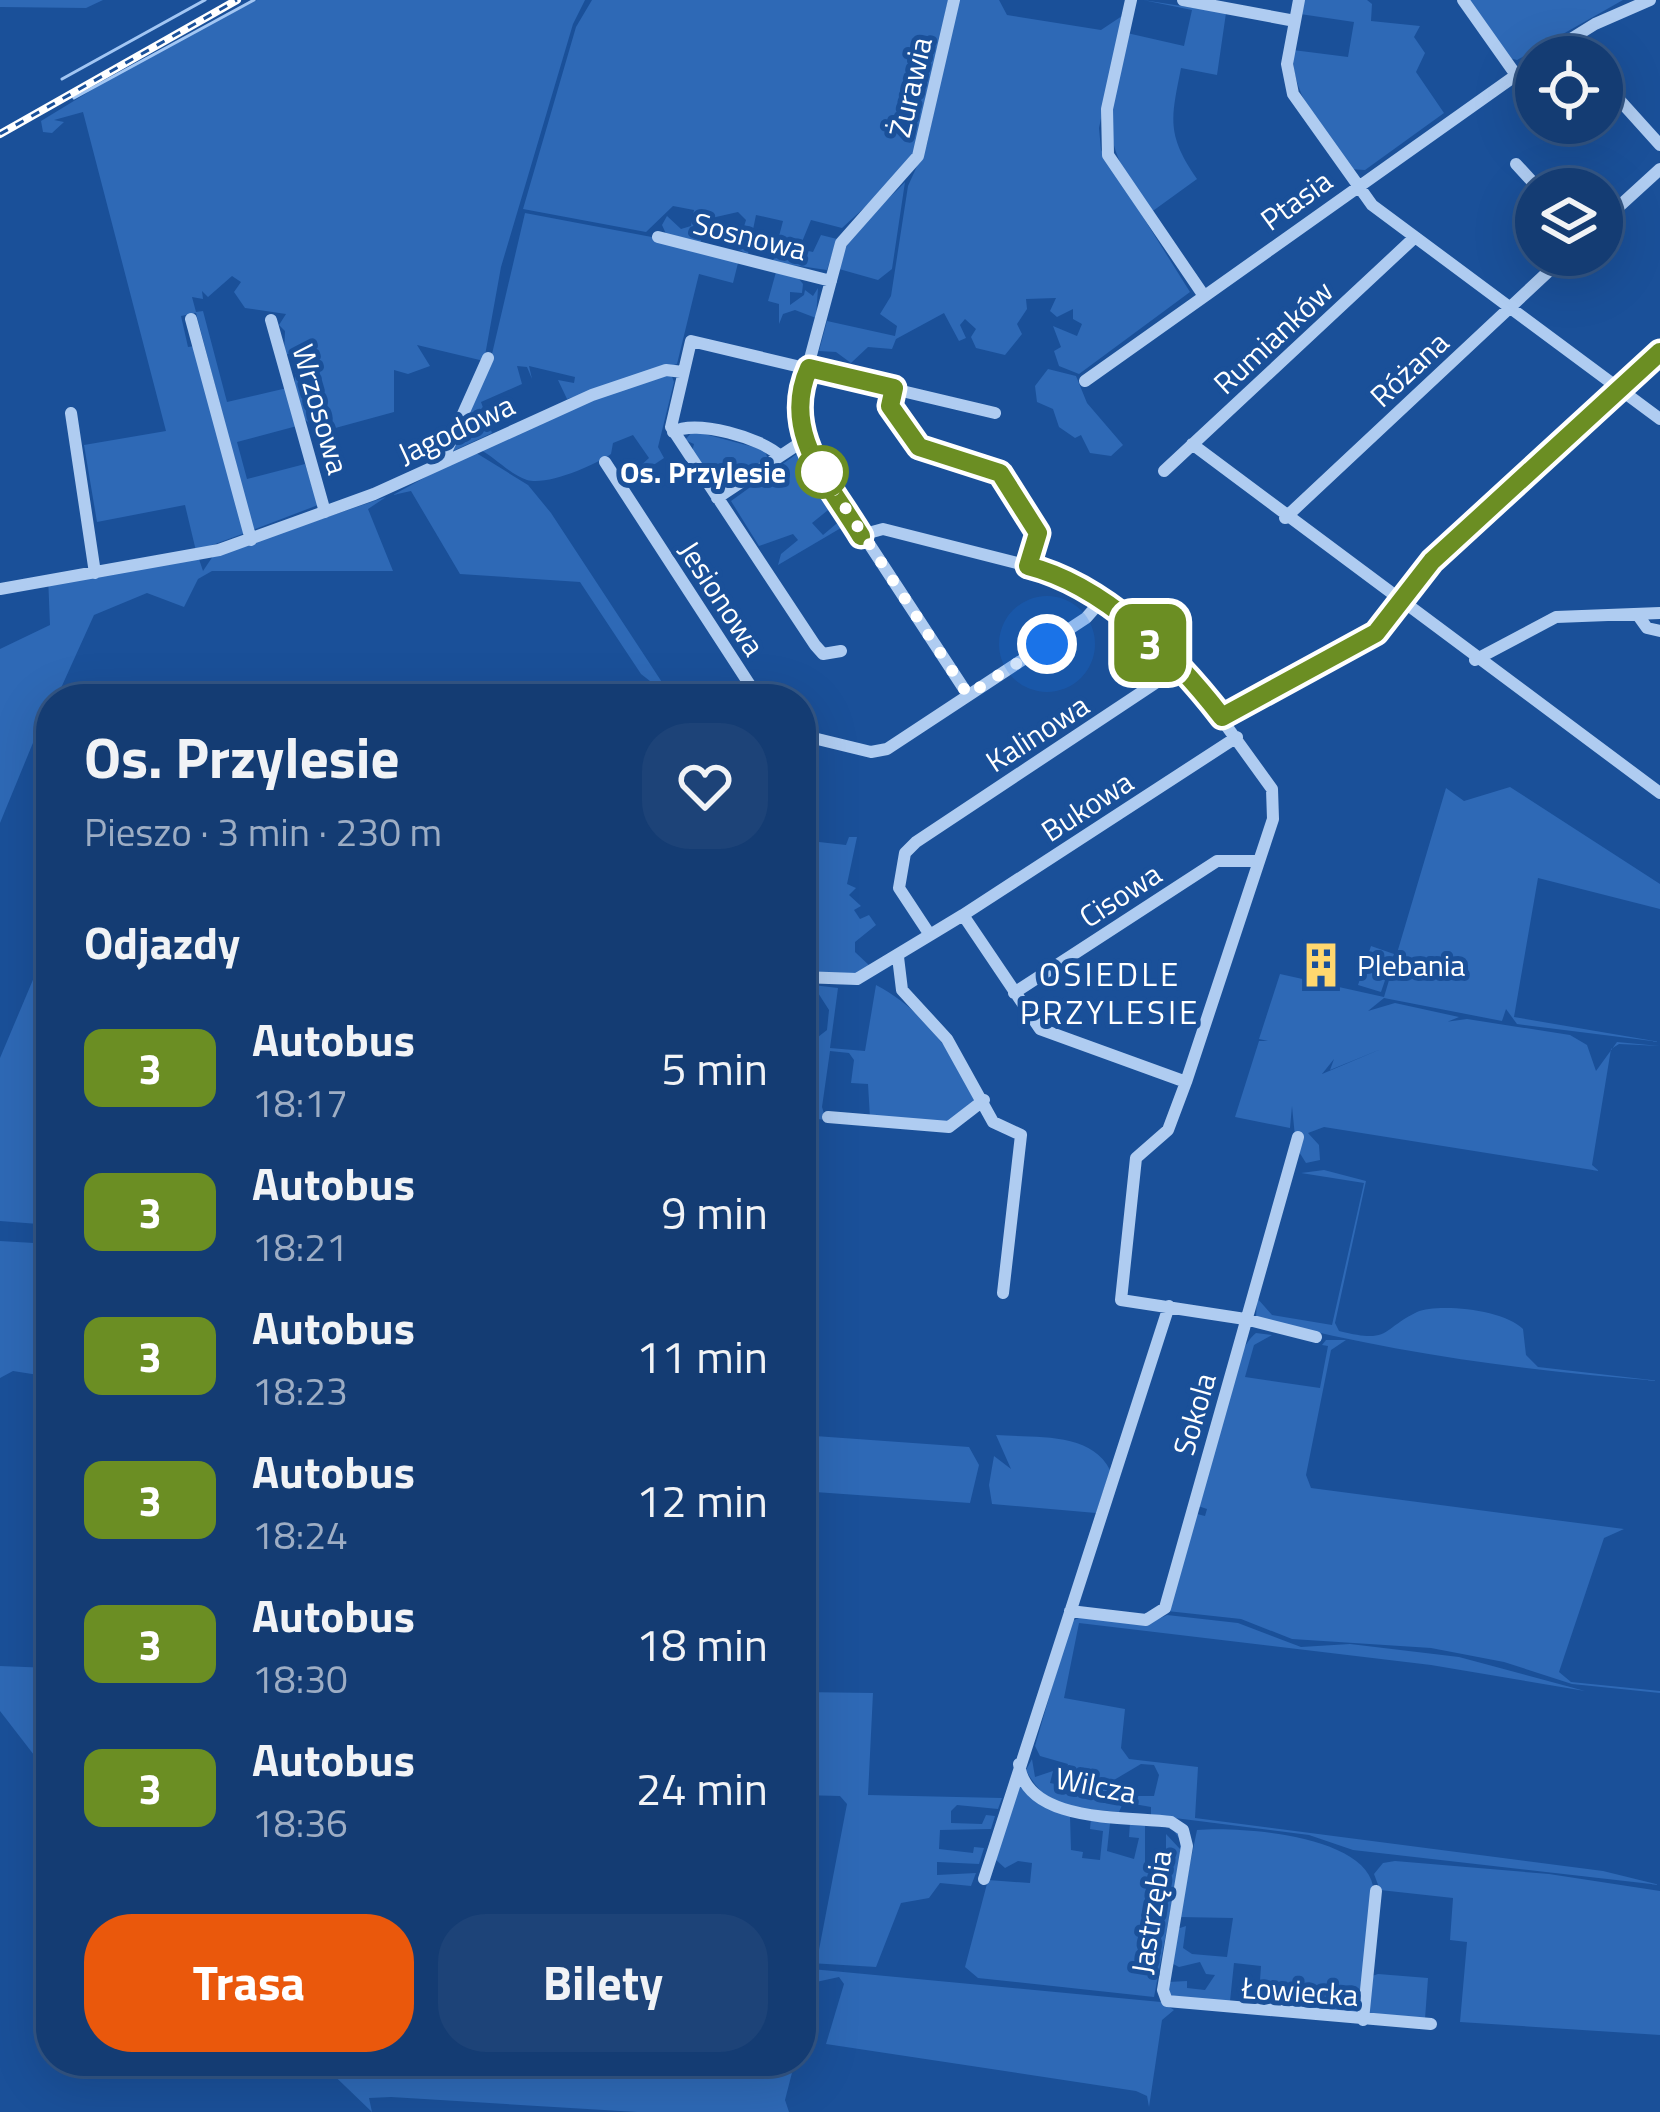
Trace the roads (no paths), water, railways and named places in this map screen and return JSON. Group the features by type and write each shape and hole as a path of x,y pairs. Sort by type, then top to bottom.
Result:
{"street":[{"name":"Żurawia","path":"831,281 843,237 901,179 924,140 954,0"},
{"path":"1131,0 1107,109 1108,155 1204,296"},
{"path":"1183,0 1295,21"},
{"path":"1299,0 1287,64 1293,94 1357,187 1414,238 1660,419"},
{"path":"1463,0 1515,74"},
{"name":"Ptasia","path":"1576,36 1650,0"},
{"name":"Ptasia","path":"1085,381 1515,76"},
{"path":"1623,104 1660,145"},
{"path":"1516,164 1520,168"},
{"path":"1623,203 1660,169"},
{"name":"Sosnowa","path":"658,237 831,281"},
{"name":"Rumianków","path":"1164,471 1414,238"},
{"name":"Różana","path":"1285,518 1543,276"},
{"path":"831,281 799,407 803,441 968,695"},
{"path":"191,319 251,540"},
{"name":"Wrzosowa","path":"271,320 325,512"},
{"path":"841,651 824,654 815,646 673,432 670,416 691,341 995,412"},
{"path":"1222,717 1376,633 1432,561 1660,352"},
{"path":"442,461 488,358"},
{"name":"Jagodowa","path":"0,590 251,540 592,395 666,370 683,372"},
{"path":"894,388 890,406 919,447 1000,473 1038,533 1028,566"},
{"path":"71,413 95,573"},
{"path":"673,432 695,427 766,446 780,456"},
{"path":"717,498 803,441"},
{"path":"1192,444 1475,660 1660,793"},
{"name":"Jesionowa","path":"605,462 749,684"},
{"path":"861,536 883,530 1064,575 1174,664 1222,717 1274,795 1275,811 1168,1130 1136,1158 1121,1300 1245,1319 1316,1337"},
{"path":"816,739 871,752 886,749 1086,618 1101,602"},
{"path":"1475,660 1556,617 1660,613"},
{"path":"1637,614 1647,628 1660,632"},
{"name":"Kalinowa","path":"930,935 899,888 905,853 922,837 1163,678 1174,664"},
{"name":"Bukowa","path":"816,978 850,981 898,957 1237,737"},
{"name":"Cisowa","path":"1013,993 1217,861 1259,861"},
{"path":"963,915 1040,1029 1186,1082"},
{"path":"898,957 902,990 947,1039 993,1122 1021,1135 1003,1293"},
{"path":"828,1117 942,1127 955,1124 984,1100"},
{"name":"Sokola","path":"1070,1612 1140,1620 1163,1612 1298,1137"},
{"path":"984,1879 1168,1306"},
{"name":"Wilcza","path":"1019,1764 1026,1787 1047,1804 1171,1822 1184,1830"},
{"name":"Jastrzębia","path":"1167,2001 1162,1990 1186,1846 1184,1830"},
{"path":"1364,2020 1376,1891"},
{"name":"Łowiecka","path":"1167,2001 1431,2024"}],"waterway":[{"path":"62,79 205,0"},
{"path":"74,98 254,0"}],"railway":[{"path":"0,134 237,0"}],"place":[{"name":"Os. Przylesie","path":"822,472"},
{"name":"Plebania","path":"1321,965"}],"district":[{"name":"OSIEDLE PRZYLESIE","path":"1110,993"}]}
